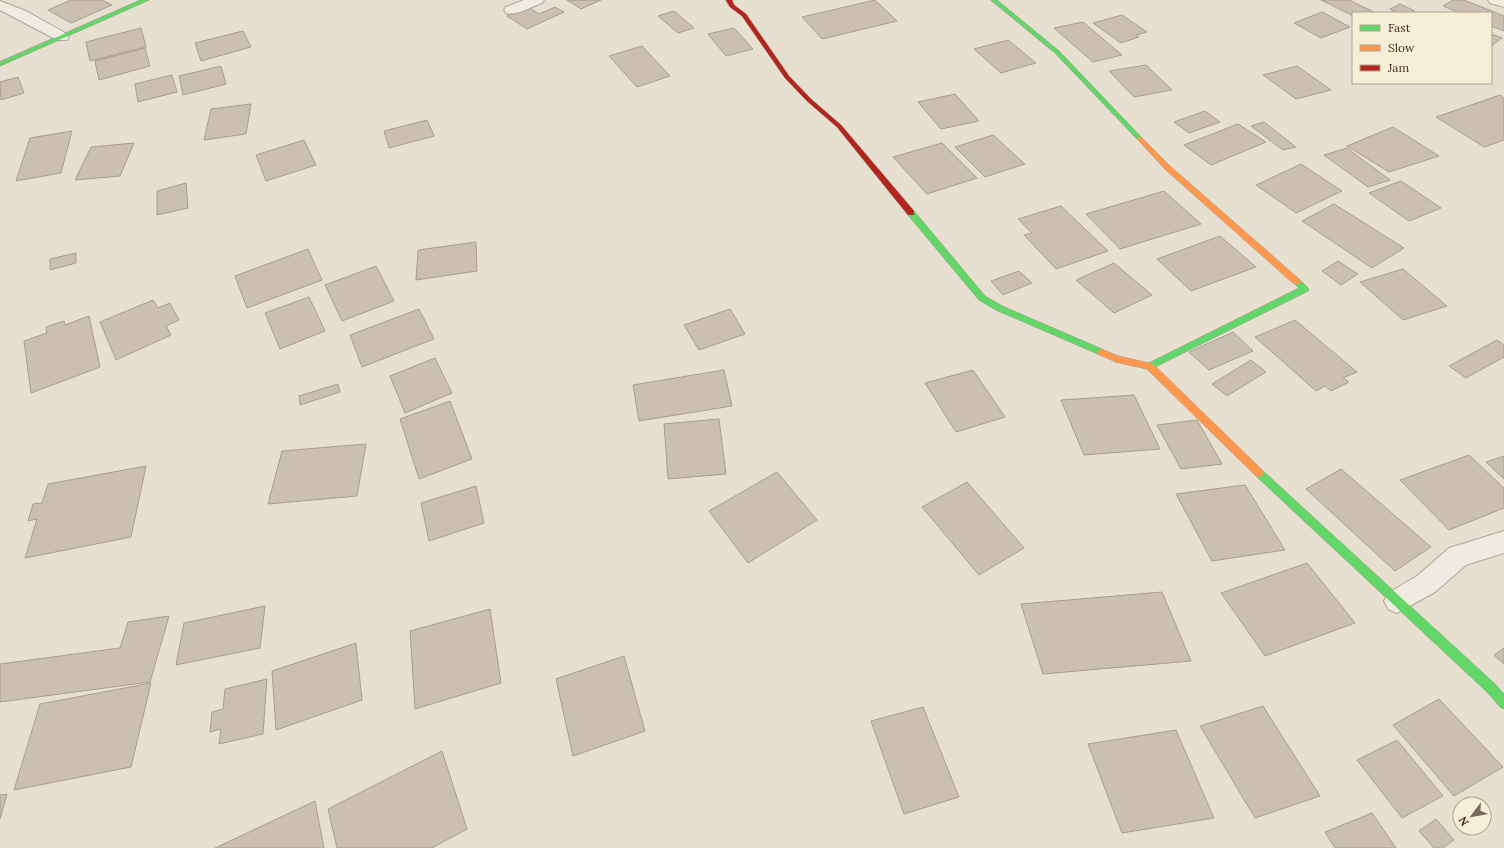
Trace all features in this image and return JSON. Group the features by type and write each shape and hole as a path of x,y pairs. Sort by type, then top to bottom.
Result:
{"street":[{"path":"0,64 146,0"},
{"path":"511,10 537,0"},
{"path":"728,0 732,6 744,15 787,77 809,100 839,126 982,298 999,308 1116,359 1150,366 1250,464 1491,688 1504,703"},
{"path":"994,0 1057,52 1168,168 1305,290 1150,366"},
{"path":"1495,0 1504,4"},
{"path":"0,5 21,14 62,37"},
{"path":"1397,601 1426,584 1458,556 1504,542"}],"building":[{"path":"71,0 102,0 112,5 71,23 48,10"},
{"path":"567,0 601,0 581,9"},
{"path":"875,0 897,21 822,39 802,17"},
{"path":"1321,0 1349,0 1374,12 1352,12 1352,16"},
{"path":"1453,0 1464,0 1504,16 1504,31 1492,26 1492,12 1457,12 1443,6"},
{"path":"1400,4 1415,11 1393,12 1395,11 1390,9"},
{"path":"528,7 539,14 555,7 564,12 527,29 507,16"},
{"path":"674,11 694,28 678,33 658,16"},
{"path":"1322,12 1350,27 1321,38 1294,23"},
{"path":"1122,15 1147,32 1136,35 1139,37 1121,43 1093,23"},
{"path":"1083,22 1122,55 1093,62 1054,28"},
{"path":"141,28 146,47 90,61 86,42"},
{"path":"734,28 753,49 726,56 708,34"},
{"path":"243,31 251,47 201,61 195,43"},
{"path":"1492,34 1502,38 1492,45"},
{"path":"1008,40 1036,63 1001,73 974,49"},
{"path":"642,46 670,76 637,87 609,56"},
{"path":"145,48 150,66 99,80 95,61"},
{"path":"1146,65 1172,90 1134,97 1109,71"},
{"path":"221,66 226,84 183,95 179,76"},
{"path":"1297,66 1331,90 1296,99 1263,75"},
{"path":"172,75 177,92 138,102 135,84"},
{"path":"18,77 24,93 1,100 0,82"},
{"path":"955,94 979,121 941,129 918,102"},
{"path":"1500,95 1504,98 1504,140 1484,147 1436,117"},
{"path":"251,104 246,134 204,140 211,109"},
{"path":"1205,111 1220,122 1189,133 1174,122"},
{"path":"427,120 434,136 389,148 384,131"},
{"path":"1264,122 1296,147 1283,150 1251,126"},
{"path":"1238,124 1266,142 1211,165 1184,145"},
{"path":"1393,127 1439,156 1389,172 1347,146"},
{"path":"72,131 61,173 16,181 30,138"},
{"path":"993,135 1025,164 985,177 955,147"},
{"path":"304,140 316,165 266,181 256,155"},
{"path":"134,143 120,176 75,180 91,147"},
{"path":"942,143 977,178 927,194 893,157"},
{"path":"1347,148 1390,180 1368,187 1324,155"},
{"path":"1301,164 1342,191 1296,213 1256,185"},
{"path":"1401,181 1441,208 1409,221 1369,193"},
{"path":"186,183 188,208 157,215 157,191"},
{"path":"1164,191 1201,224 1120,249 1086,214"},
{"path":"1334,204 1404,248 1372,268 1302,221"},
{"path":"1061,206 1108,251 1056,269 1024,235 1032,233 1018,219"},
{"path":"1220,236 1256,267 1191,291 1157,259"},
{"path":"476,242 477,271 416,280 418,250"},
{"path":"308,249 322,280 247,308 235,276"},
{"path":"76,253 76,263 50,270 50,259"},
{"path":"1338,261 1358,274 1341,285 1322,271"},
{"path":"1114,263 1152,295 1114,313 1076,280"},
{"path":"376,266 394,301 342,321 325,285"},
{"path":"1403,269 1447,306 1403,320 1360,282"},
{"path":"1019,271 1032,283 1003,295 991,281"},
{"path":"309,297 325,331 280,349 265,313"},
{"path":"153,300 158,308 170,303 179,320 166,326 171,335 116,360 100,322"},
{"path":"419,309 434,339 362,367 350,335"},
{"path":"730,309 745,334 699,350 684,325"},
{"path":"89,316 100,367 31,393 24,341 47,333 46,327 64,321 65,325"},
{"path":"1295,320 1357,372 1343,378 1349,382 1331,391 1325,386 1316,391 1255,337"},
{"path":"1233,332 1253,351 1209,370 1189,352"},
{"path":"1497,340 1504,345 1504,357 1466,378 1449,366"},
{"path":"435,358 452,393 405,413 390,376"},
{"path":"1251,360 1266,372 1227,396 1212,384"},
{"path":"724,370 732,406 639,421 633,385"},
{"path":"973,370 1005,417 956,432 925,383"},
{"path":"338,384 340,392 300,405 299,396"},
{"path":"1134,395 1160,449 1084,455 1061,400"},
{"path":"450,401 472,459 419,479 400,419"},
{"path":"719,419 726,474 668,479 664,424"},
{"path":"1197,420 1222,464 1181,469 1157,425"},
{"path":"366,444 357,496 268,504 282,451"},
{"path":"1469,455 1504,488 1504,508 1449,530 1400,480"},
{"path":"1504,456 1504,479 1486,462"},
{"path":"146,466 131,537 25,558 37,519 28,521 33,504 42,503 48,484"},
{"path":"1341,469 1431,547 1395,571 1306,489"},
{"path":"777,472 817,520 748,563 709,511"},
{"path":"967,482 1024,548 979,575 922,507"},
{"path":"1245,485 1285,550 1212,561 1176,494"},
{"path":"476,486 484,523 429,541 421,503"},
{"path":"1307,563 1355,623 1265,656 1221,593"},
{"path":"1162,592 1191,661 1043,674 1021,604"},
{"path":"265,606 260,648 176,665 184,623"},
{"path":"490,609 501,683 415,709 410,631"},
{"path":"169,616 150,682 0,702 0,664 120,648 128,622"},
{"path":"356,643 362,700 276,730 272,671"},
{"path":"1504,648 1504,664 1494,655"},
{"path":"624,656 645,731 573,756 556,679"},
{"path":"267,679 263,734 219,744 221,729 210,732 212,712 223,709 225,689"},
{"path":"151,683 131,767 14,790 40,704"},
{"path":"1439,699 1503,767 1454,796 1393,725"},
{"path":"1263,706 1320,796 1255,818 1200,726"},
{"path":"923,707 959,797 904,814 871,721"},
{"path":"1176,730 1214,818 1122,833 1088,744"},
{"path":"1397,740 1443,796 1402,818 1357,760"},
{"path":"442,751 467,829 432,848 337,848 328,809"},
{"path":"7,794 0,819 0,795"},
{"path":"315,801 324,848 215,848"},
{"path":"1372,813 1396,848 1335,848 1325,832"},
{"path":"1436,819 1454,840 1443,848 1434,848 1419,831"}],"traffic: fast":[{"path":"0,64 146,0"},
{"path":"994,0 1057,52 1140,139"},
{"path":"911,213 982,298 999,308 1101,352"},
{"path":"1150,366 1305,289 1297,282"},
{"path":"1259,473 1491,688 1504,703"}],"traffic: slow":[{"path":"1140,139 1168,168 1297,282"},
{"path":"1101,352 1116,359 1150,366 1259,473"}],"traffic: jam":[{"path":"729,0 732,6 744,15 787,77 809,100 839,126 911,213"}]}
